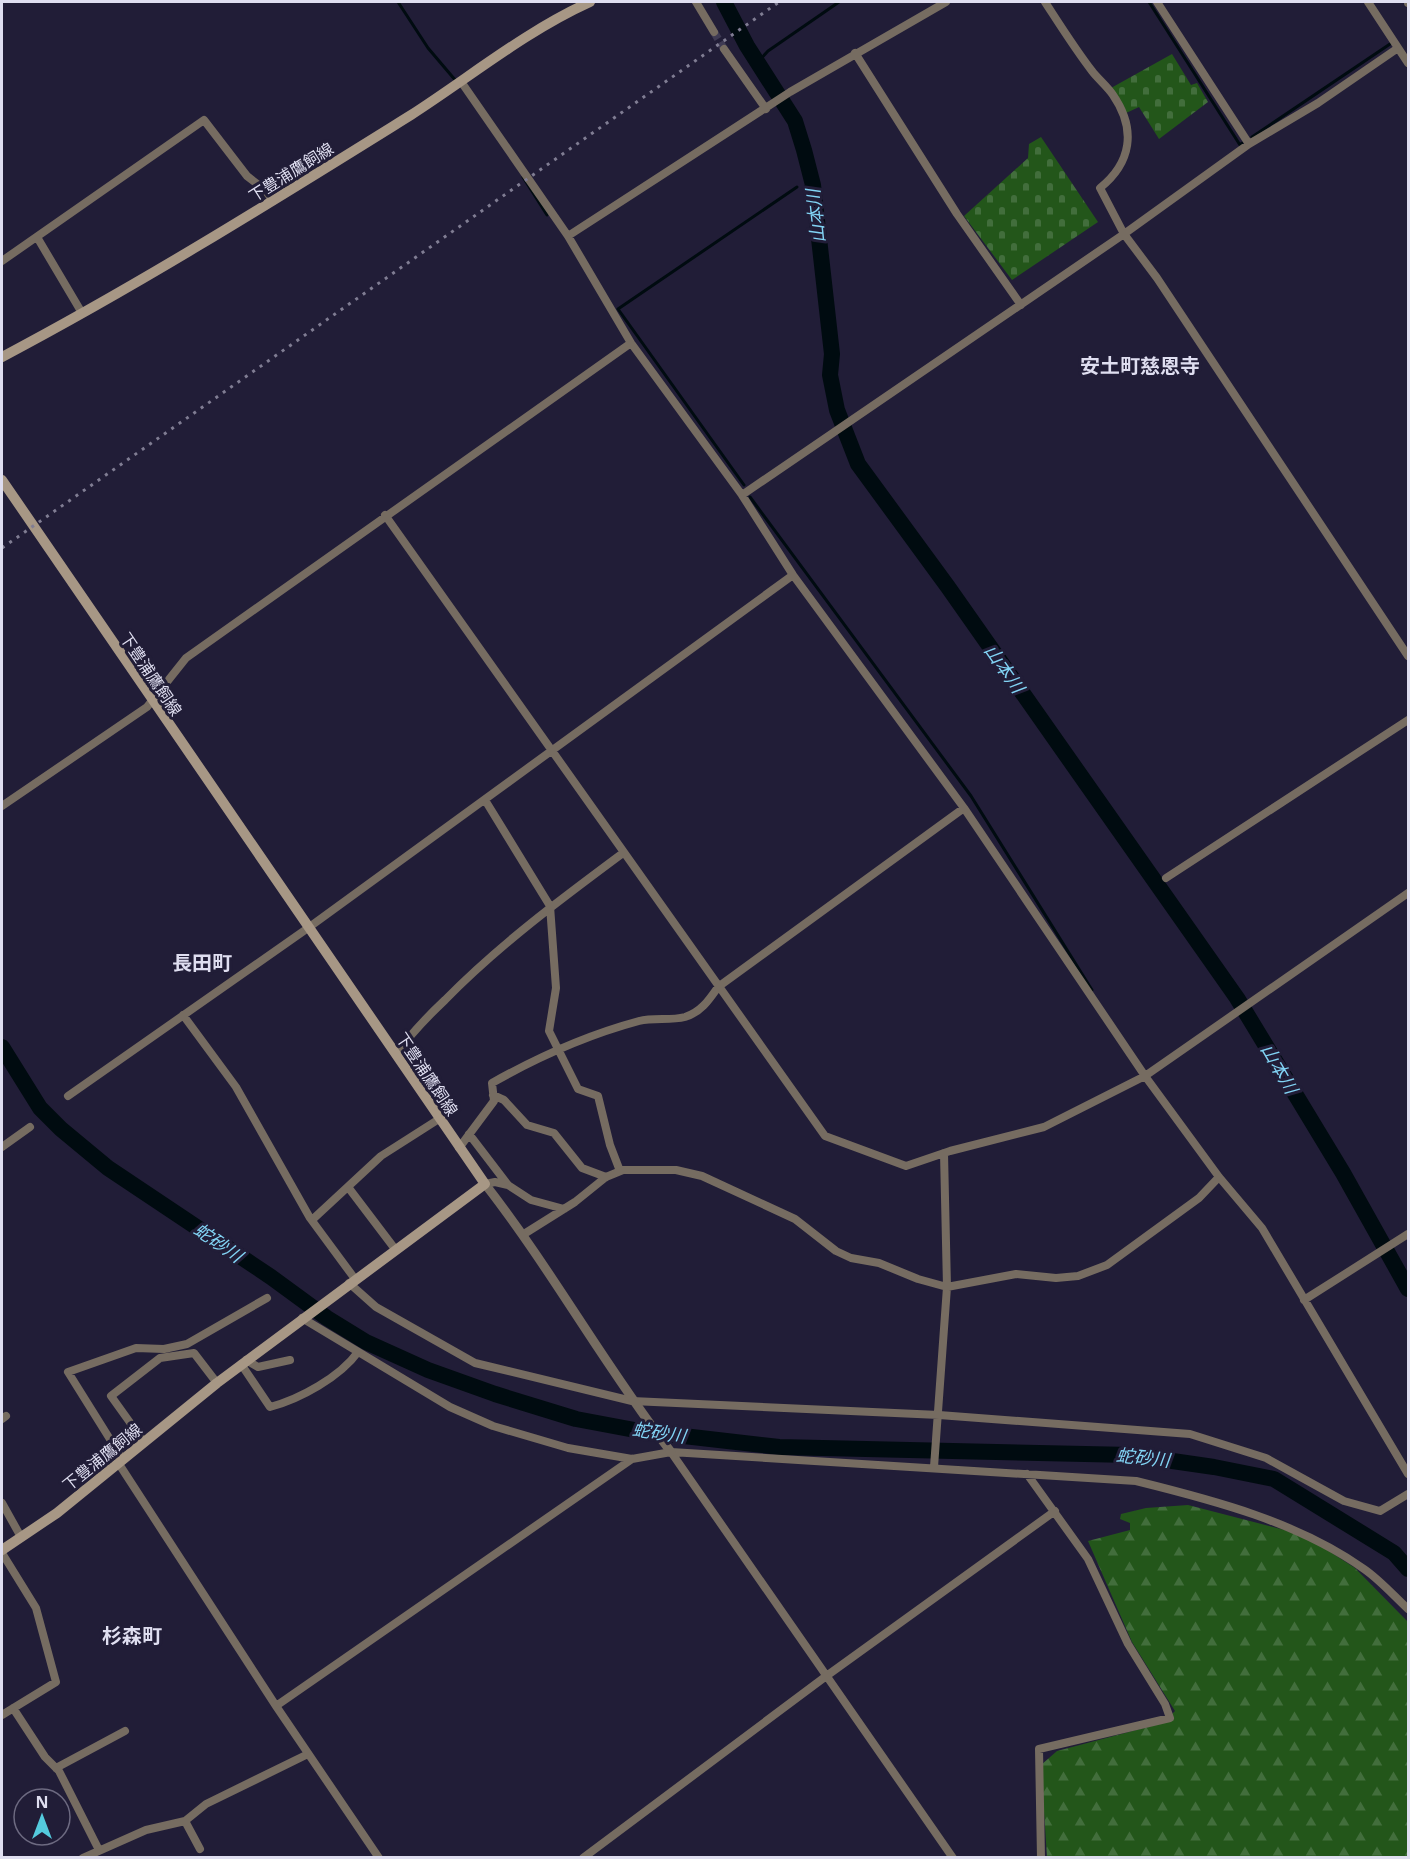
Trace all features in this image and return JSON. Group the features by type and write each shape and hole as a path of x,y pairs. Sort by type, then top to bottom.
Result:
{"main road":[{"name":"下豊浦鷹飼線","path":"2,357 273,201 462,83 564,14 590,2"},
{"name":"下豊浦鷹飼線","path":"2,480 152,702 485,1184 244,1362 57,1513 2,1551"}],"street":[{"path":"696,2 714,32"},
{"path":"568,236 790,92 946,2"},
{"path":"1046,2 1091,71 1113,94 1121,111 1127,134 1127,153 1117,174 1100,188 1124,234 1157,278 1408,656"},
{"path":"1157,2 1249,144"},
{"path":"1368,2 1408,63"},
{"path":"742,495 1124,234 1249,144 1318,103 1398,48"},
{"path":"724,49 768,108"},
{"path":"855,53 957,214 1021,305"},
{"path":"462,83 568,236 632,343 742,495 793,575 964,808 1145,1076 1219,1177 1262,1228 1408,1474"},
{"path":"2,261 204,120 247,176 265,190 273,201"},
{"path":"37,237 82,313"},
{"path":"2,806 152,702 186,658 632,343"},
{"path":"385,516 825,1136 906,1166 944,1153 1044,1127 1145,1076 1408,893"},
{"path":"68,1096 308,928 793,575"},
{"path":"1166,878 1408,720"},
{"path":"485,800 550,906 556,988 549,1031 578,1089 598,1096 610,1144 620,1171"},
{"path":"459,1148 494,1101 492,1083 531,1061 559,1050 641,1021 684,1017 703,1007 718,987 964,808"},
{"path":"396,1055 408,1037 471,973 550,906 623,853"},
{"path":"183,1015 236,1087 312,1220 352,1281 376,1307 475,1363 632,1401 939,1416 1190,1434 1266,1458 1344,1501 1380,1511 1408,1494"},
{"path":"493,1095 504,1100 527,1125 554,1133 582,1168 606,1177"},
{"path":"312,1220 389,1151 439,1119"},
{"path":"2,1147 30,1127"},
{"path":"469,1134 508,1185 531,1200 564,1209"},
{"path":"934,1467 947,1287 944,1153"},
{"path":"524,1234 564,1209 606,1177 620,1171 676,1170 702,1176 795,1219 836,1251 851,1258 879,1263 918,1279 947,1287 1016,1274 1056,1278 1078,1276 1107,1265 1199,1198 1219,1177"},
{"path":"508,1185 495,1182 485,1184 524,1234 632,1401 953,1857"},
{"path":"348,1187 395,1249"},
{"path":"1304,1300 1378,1256 1408,1234"},
{"path":"267,1298 187,1344 164,1349 136,1348 68,1372 121,1462 276,1706 379,1857"},
{"path":"302,1318 450,1407 493,1426 568,1448 632,1459 670,1452 1136,1480 1205,1498 1261,1517 1303,1535 1364,1569 1408,1609"},
{"path":"244,1362 270,1407 323,1383 347,1367 358,1352"},
{"path":"144,1442 111,1396 126,1383 160,1358 194,1353 217,1383"},
{"path":"244,1362 258,1367 290,1360"},
{"path":"276,1706 632,1459"},
{"path":"1027,1474 1088,1558 1128,1644 1165,1704 1170,1718 1039,1749 1041,1857"},
{"path":"2,1503 21,1537"},
{"path":"583,1857 825,1677 1055,1511"},
{"path":"2,1551 36,1608 56,1682 2,1715"},
{"path":"13,1708 45,1757 56,1768 99,1850"},
{"path":"56,1768 125,1731"},
{"path":"83,1857 146,1830 185,1821 206,1804 308,1754"},
{"path":"185,1821 200,1849"}],"green space":[{"path":"1172,54 1191,85 1197,83 1208,102 1159,139 1139,107 1124,114 1111,88"},
{"path":"1041,137 1098,222 1012,280 964,216 1028,158 1029,144"},
{"path":"1188,1505 1304,1535 1355,1568 1408,1622 1408,1857 1047,1857 1041,1765 1057,1751 1163,1723 1175,1711 1132,1642 1088,1541 1130,1530 1130,1523 1120,1519 1121,1514 1146,1508"}],"waterway":[{"path":"398,2 428,48 456,81"},
{"name":"山本川","path":"724,2 747,46 795,121 804,150 813,185 832,354 830,375 837,410 858,464 948,587 1237,998 1343,1173 1408,1289"},
{"path":"757,63 768,51 839,2"},
{"path":"1149,2 1240,145 1242,143"},
{"path":"1252,137 1390,44"},
{"path":"523,177 547,215"},
{"path":"805,187 813,185"},
{"path":"744,485 618,309 797,187"},
{"path":"750,497 971,796 1092,990"},
{"name":"蛇砂川","path":"2,1047 40,1108 61,1129 108,1168 271,1277 327,1318 366,1342 428,1370 576,1419 640,1431 779,1447 1131,1455 1214,1467 1274,1479 1394,1553 1408,1569"}],"tunnel":[{"path":"714,32 724,49"}],"railway":[{"path":"2,548 779,2"}],"district":[{"name":"安土町慈恩寺","path":"1140,366"},
{"name":"長田町","path":"202,963"},
{"name":"杉森町","path":"132,1636"}]}
